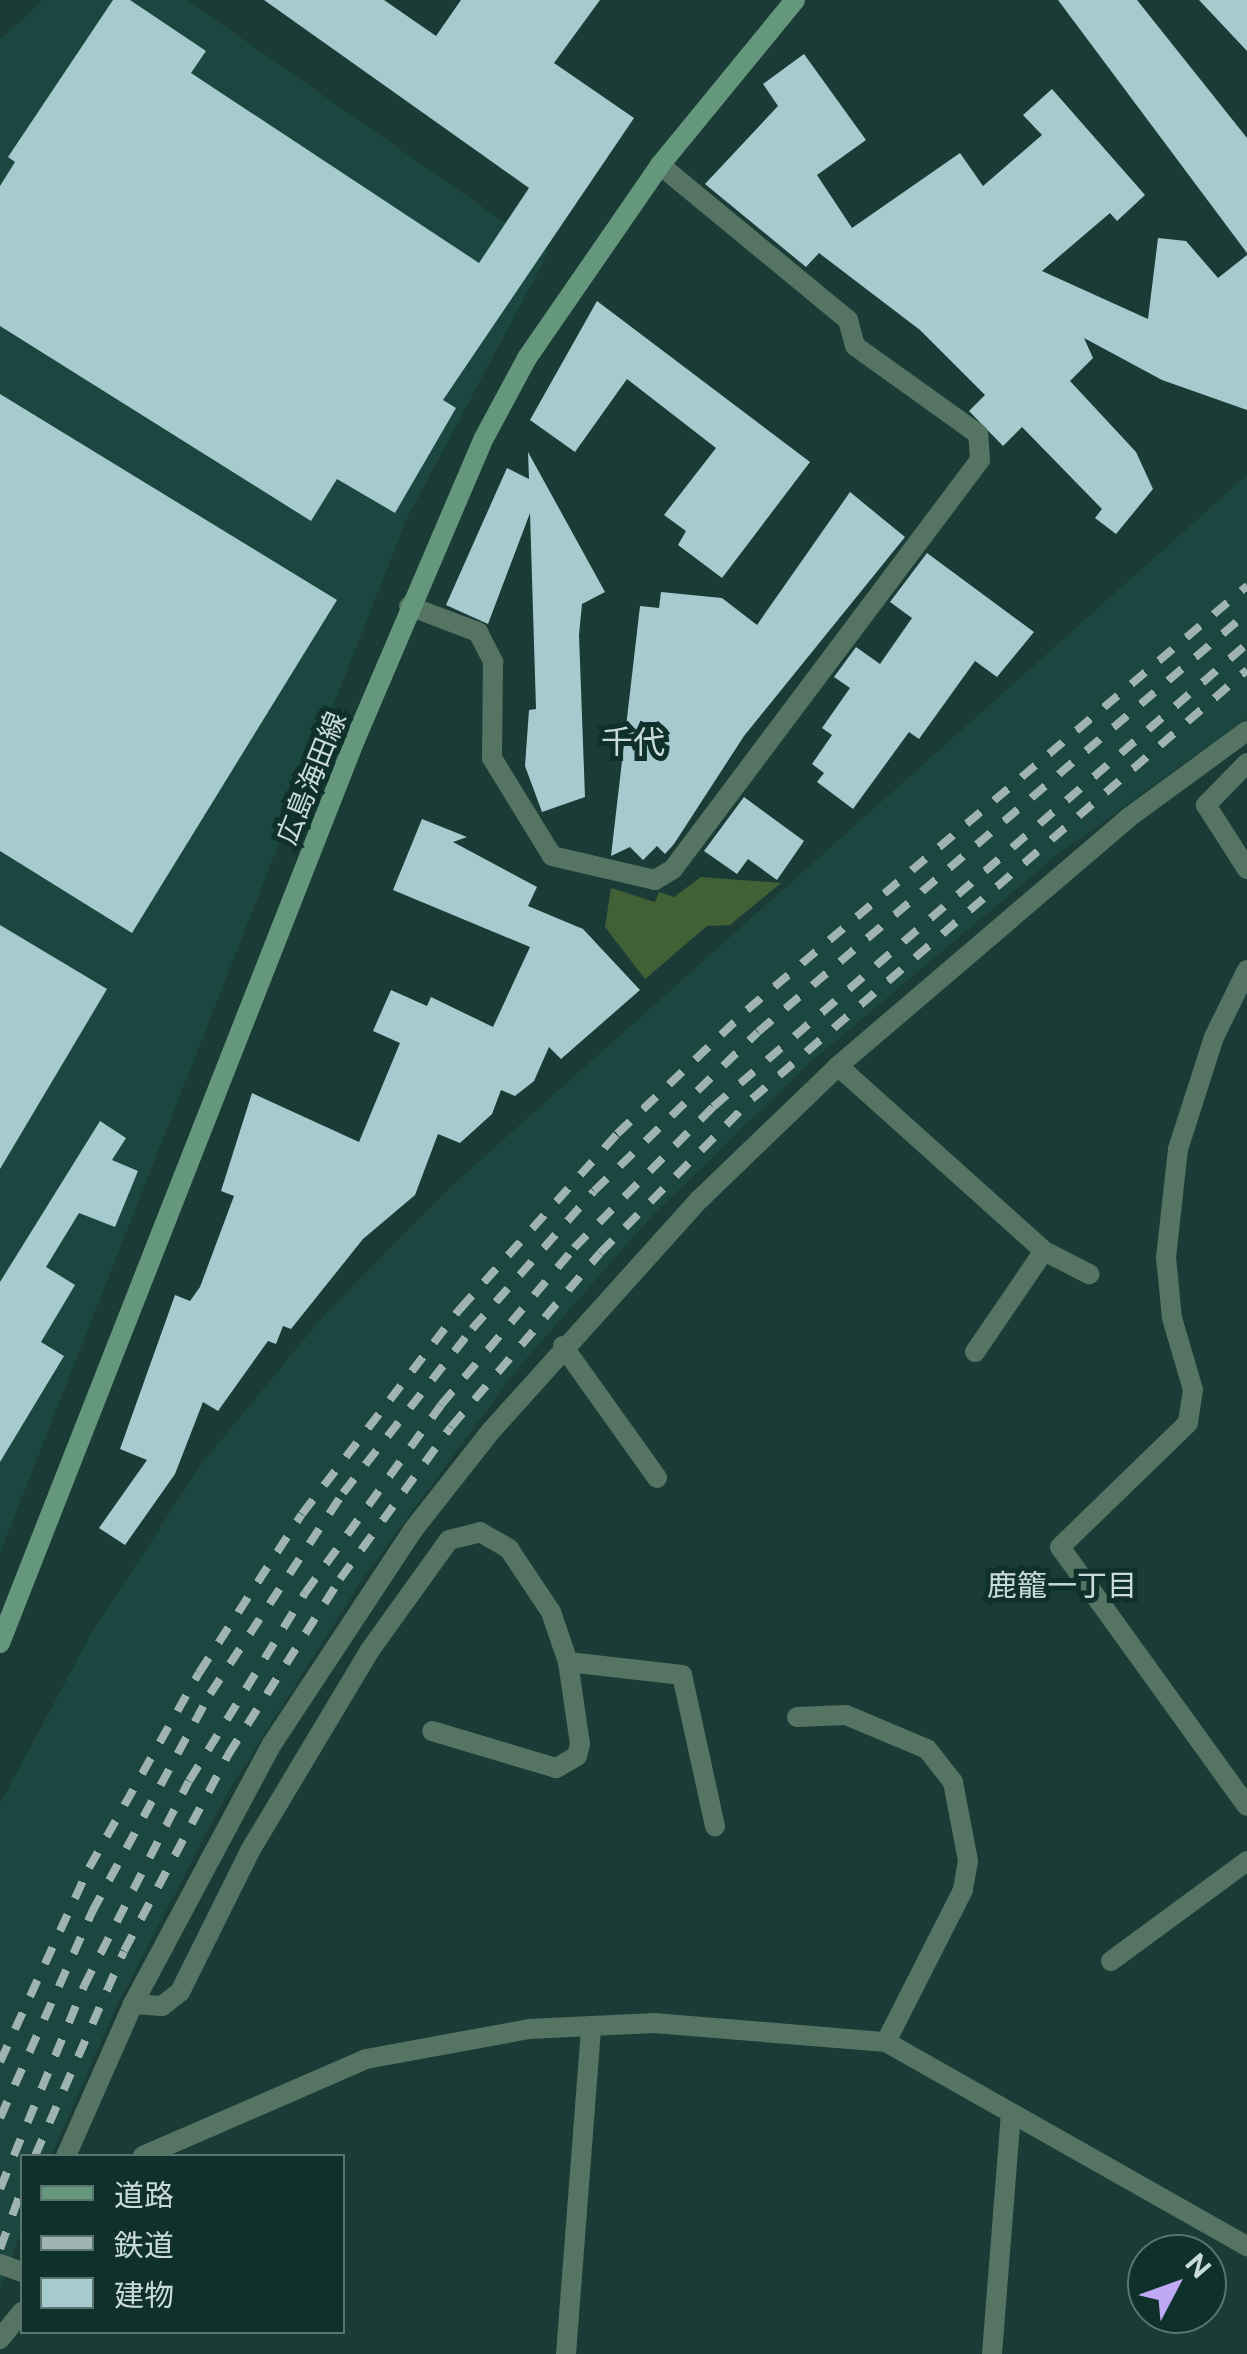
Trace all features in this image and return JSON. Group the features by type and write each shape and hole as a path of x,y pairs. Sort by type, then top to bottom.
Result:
{"main road":[{"name":"広島海田線","path":"0,1643 410,606 527,358 660,164 795,0"}],"street":[{"path":"410,606 478,632 493,662 492,758 552,856 655,880 674,869 980,460 978,434 855,346 848,320 660,164"},
{"path":"67,2154 133,2004 213,1847 341,1634 413,1530 563,1346 838,1066 1128,818 1247,731"},
{"path":"1247,763 1206,804 1247,869"},
{"path":"1246,975 1214,1037 1178,1149 1166,1256 1172,1318 1193,1390 1188,1423 1060,1547 1247,1806"},
{"path":"838,1066 1044,1252 1089,1274"},
{"path":"976,1352 1044,1252"},
{"path":"563,1346 657,1478"},
{"path":"133,2004 162,2006 180,1992 306,1754 450,1540 480,1532 509,1548 551,1612 568,1662 580,1744 567,1764 432,1731"},
{"path":"568,1662 682,1675 715,1826"},
{"path":"797,1717 846,1715 927,1750 952,1782 968,1861 963,1890 886,2042"},
{"path":"1111,1961 1247,1861"},
{"path":"566,2354 590,2026"},
{"path":"148,2154 366,2059 530,2028 590,2026 886,2042 1247,2246"},
{"path":"992,2354 1011,2114"},
{"path":"0,2338 20,2314"}],"shaded area":[{"path":"43,0 187,0 548,253 407,518 0,1553 0,40"},
{"path":"1247,475 1247,718 1053,858 806,1066 648,1220 518,1368 363,1578 228,1792 118,2003 52,2154 20,2154 20,2235 0,2289 0,1804 92,1632 203,1462 325,1314 455,1183"}],"green space":[{"path":"701,877 781,883 730,925 707,926 645,979 605,927 611,888 655,902 659,892 674,897"}],"building":[{"path":"113,0 130,0 206,51 191,73 479,263 529,188 264,0 384,0 436,36 461,0 600,0 554,63 634,118 443,400 456,408 395,513 337,479 311,521 0,326 0,186 15,162 8,157"},
{"path":"1058,0 1137,0 1247,138 1247,253"},
{"path":"1199,0 1247,0 1247,51"},
{"path":"804,54 866,140 817,175 852,228 960,153 983,186 1042,135 1023,115 1052,89 1145,195 1117,221 1110,213 1042,271 1148,319 1158,238 1186,241 1218,278 1247,255 1247,410 1162,380 1084,338 1093,358 1070,381 1136,452 1153,489 1116,534 1095,518 1102,509 1022,427 1003,446 969,411 985,395 920,330 819,253 806,267 705,184 778,106 763,84"},
{"path":"597,301 810,462 722,578 678,545 686,531 664,515 716,448 627,379 575,452 530,420"},
{"path":"0,394 337,600 132,933 0,851"},
{"path":"528,452 605,592 582,604 579,635 585,797 542,812 525,766 529,710 536,709 530,513 488,624 446,605 507,468 529,479"},
{"path":"850,492 905,537 744,736 665,854 657,846 643,860 630,847 611,856 640,606 659,608 661,592 722,598 757,625"},
{"path":"927,553 1034,632 997,677 975,661 919,739 909,732 853,809 817,782 824,773 812,764 832,735 822,728 850,688 834,677 856,647 880,664 912,618 890,602"},
{"path":"744,797 804,841 777,880 748,859 737,874 704,851"},
{"path":"422,819 467,837 453,842 537,887 528,906 583,929 640,990 561,1059 549,1047 534,1081 515,1096 501,1090 492,1114 460,1143 438,1134 415,1195 363,1239 291,1329 283,1326 276,1344 268,1341 218,1411 203,1402 175,1474 125,1545 99,1528 147,1460 120,1449 175,1295 190,1301 200,1287 234,1196 221,1191 252,1093 359,1142 400,1043 373,1031 391,990 427,1006 431,997 493,1027 530,947 393,890"},
{"path":"0,925 107,989 0,1169"},
{"path":"100,1121 126,1138 112,1160 138,1171 115,1227 79,1213 46,1267 75,1285 41,1342 64,1356 0,1462 0,1282"}],"railway":[{"path":"0,2062 89,1868 199,1673 302,1514 460,1309 617,1134 747,1010 1247,586"},
{"path":"0,2118 92,1912 210,1694 343,1493 472,1329 594,1191 758,1032 1247,613"},
{"path":"0,2189 84,1986 189,1781 305,1593 441,1405 574,1248 713,1107 1247,644"},
{"path":"36,2154 124,1951 228,1755 340,1579 451,1427 600,1253 752,1099 1247,670"},
{"path":"0,2249 20,2194"}],"district":[{"name":"千代","path":"633,742"},
{"name":"鹿籠一丁目","path":"1062,1585"}]}
